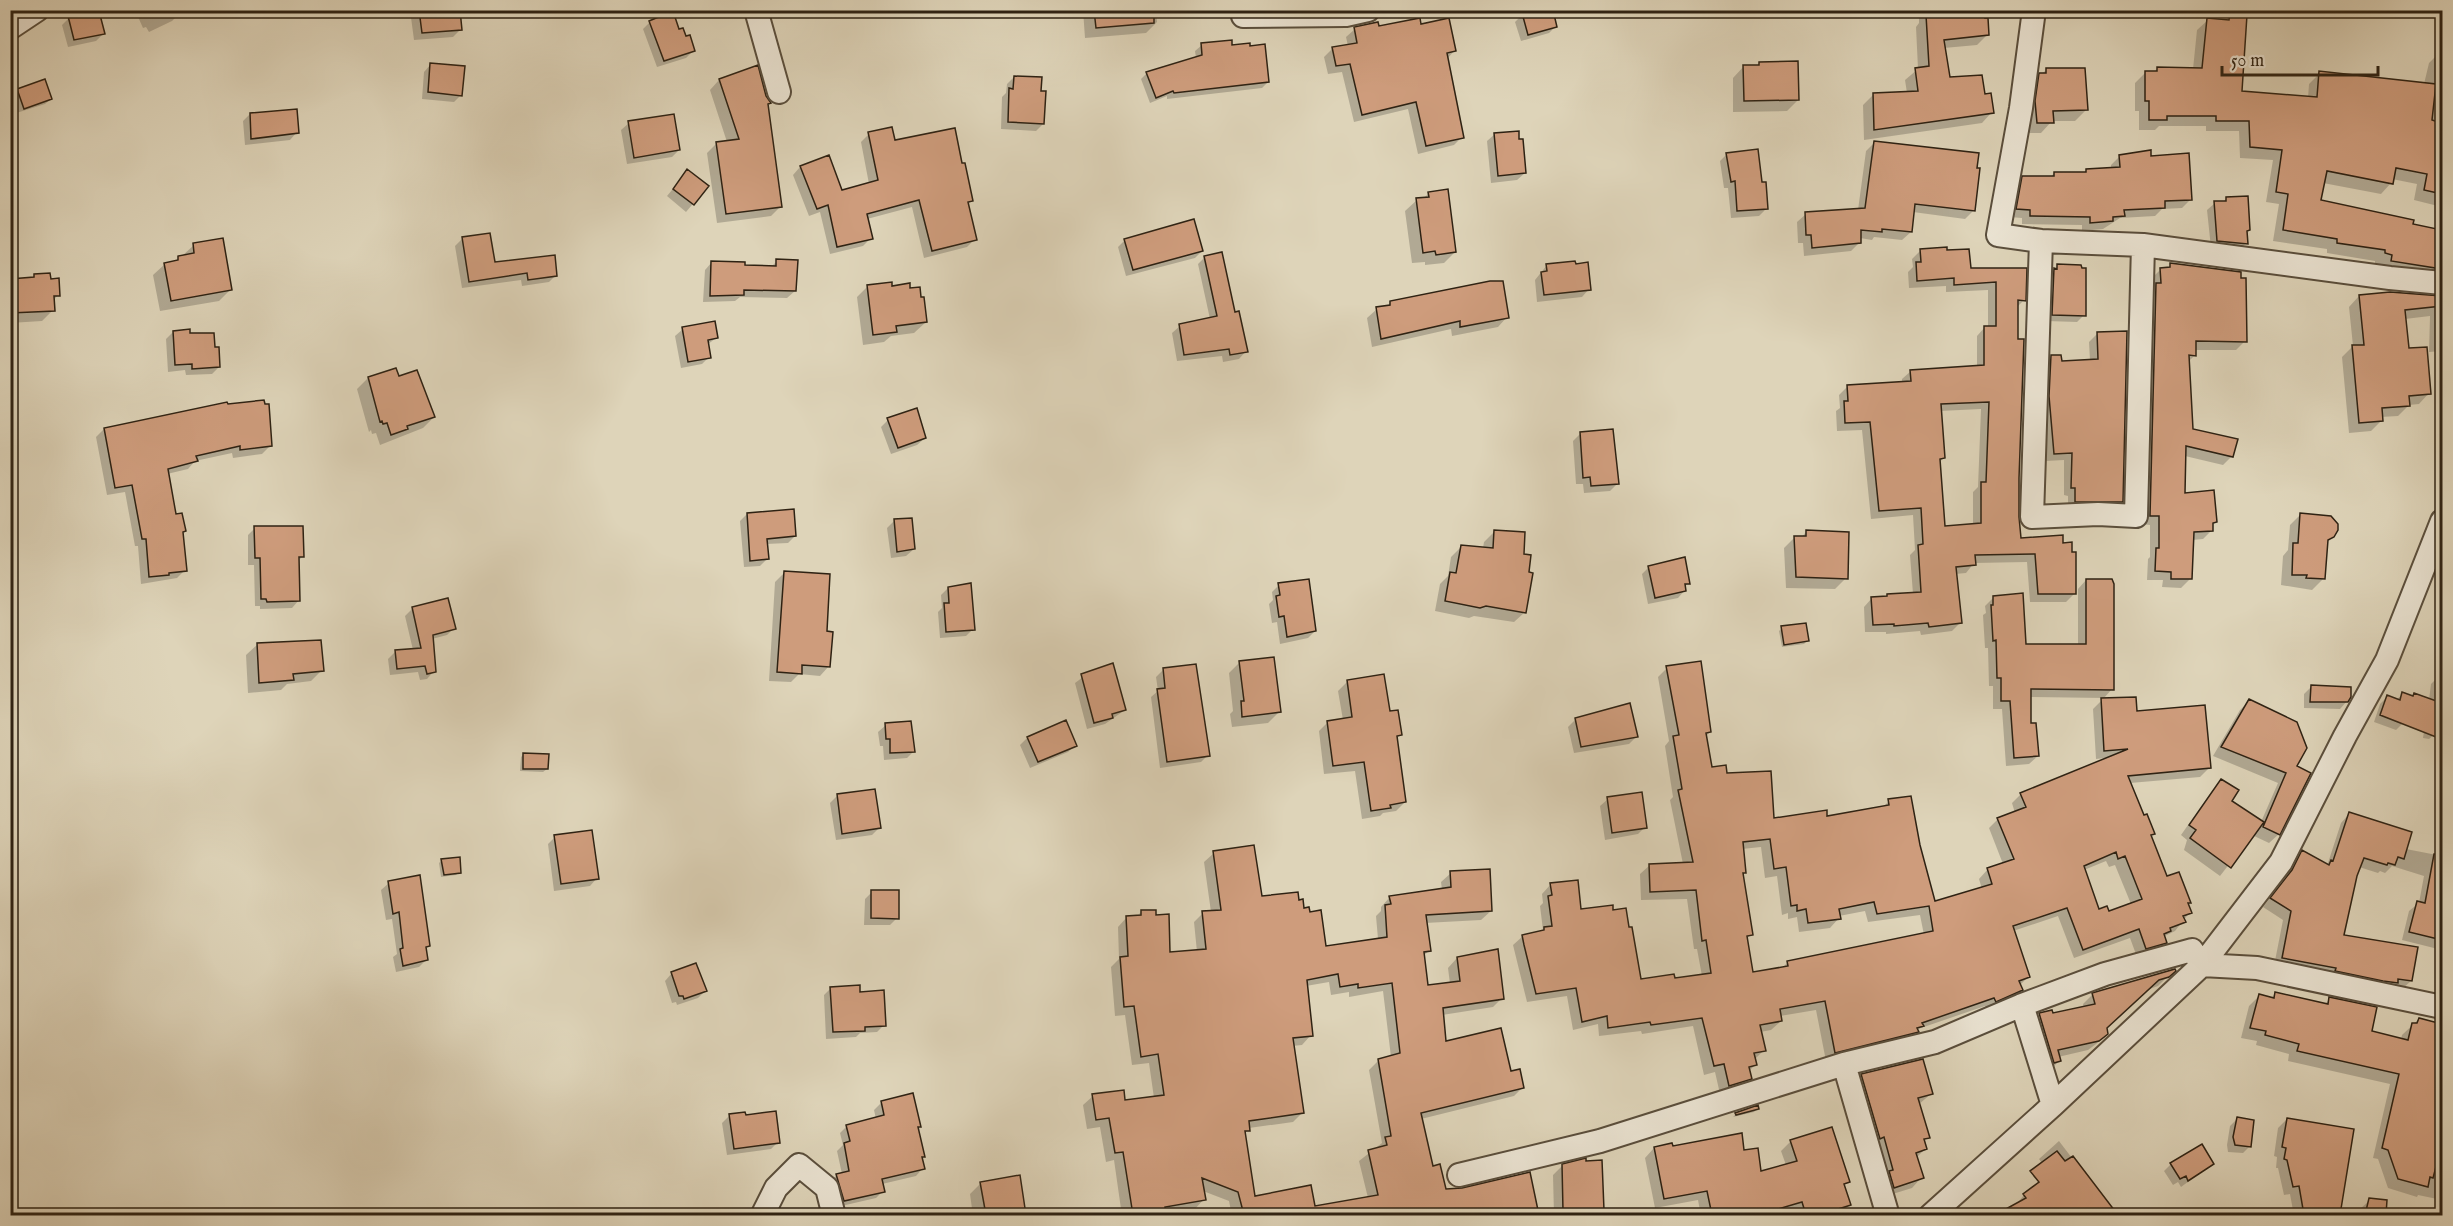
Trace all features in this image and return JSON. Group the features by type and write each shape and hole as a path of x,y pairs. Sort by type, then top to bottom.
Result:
{"street":[{"path":"10,28 37,10"},
{"path":"756,10 779,92"},
{"path":"1243,16 1346,15 1368,10"},
{"path":"2034,10 2021,108 1998,235 2041,242 2143,245 2442,283"},
{"path":"2041,242 2032,517 2098,514 2136,516 2143,245"},
{"path":"1930,1215 2053,1105 2202,965 2281,862 2345,736 2387,660 2442,521"},
{"path":"1459,1175 1600,1142 1844,1064 1935,1042 2022,1005 2105,974 2192,950 2202,965"},
{"path":"2202,965 2257,968 2442,1007"},
{"path":"2022,1005 2053,1105"},
{"path":"1844,1064 1888,1215"},
{"path":"762,1215 776,1188 799,1165 827,1188 834,1215"}],"building":[{"path":"419,10 460,10 462,30 422,33"},
{"path":"1094,10 1154,10 1154,23 1096,28"},
{"path":"1532,10 1553,10 1557,27 1528,35 1522,13"},
{"path":"1929,10 1985,10 1989,35 1944,40 1950,77 1982,75 1985,94 1991,93 1994,113 1874,130 1873,93 1918,91 1915,68 1929,66 1926,15 1929,15"},
{"path":"99,11 105,34 74,40 68,16"},
{"path":"673,11 679,29 683,28 686,36 690,35 695,51 664,61 649,21"},
{"path":"2230,14 2247,15 2242,91 2317,97 2319,71 2436,84 2432,120 2438,122 2436,135 2442,136 2442,194 2424,190 2427,174 2396,168 2393,184 2327,171 2321,200 2414,220 2413,224 2442,230 2442,269 2391,261 2392,255 2385,253 2385,250 2337,243 2337,239 2283,230 2288,194 2276,192 2282,150 2250,147 2249,121 2216,121 2216,116 2167,116 2167,120 2149,120 2149,101 2145,101 2145,71 2157,71 2157,67 2202,68 2207,18 2229,20"},
{"path":"1420,18 1421,24 1449,18 1456,51 1447,53 1464,138 1426,146 1416,102 1362,115 1350,64 1336,66 1332,47 1357,43 1354,27 1378,22 1379,26"},
{"path":"1232,40 1232,45 1265,44 1269,82 1174,93 1173,91 1156,98 1146,72 1202,55 1201,43"},
{"path":"1798,61 1799,100 1744,101 1743,65 1759,65 1759,62"},
{"path":"430,63 465,66 462,96 428,92"},
{"path":"758,65 766,96 771,103 768,104 782,207 726,214 716,142 739,139 719,79"},
{"path":"2046,68 2085,68 2088,110 2053,111 2054,123 2037,123 2035,101 2039,73 2046,73"},
{"path":"1014,76 1042,77 1041,91 1046,91 1044,124 1008,122 1009,88 1013,89"},
{"path":"45,79 52,99 24,109 17,89"},
{"path":"297,109 299,133 251,139 250,113"},
{"path":"674,114 680,150 634,158 628,121"},
{"path":"892,127 895,140 955,128 973,201 968,202 977,240 932,251 919,200 867,214 873,239 837,247 828,205 817,209 800,166 829,155 842,190 878,180 868,132"},
{"path":"1519,131 1519,139 1523,139 1526,173 1498,176 1494,133"},
{"path":"1874,141 1979,153 1977,168 1980,168 1975,211 1915,204 1912,232 1882,229 1882,232 1861,230 1861,243 1812,248 1811,235 1806,235 1805,212 1865,208"},
{"path":"1758,149 1762,182 1766,182 1768,209 1737,211 1735,181 1731,182 1726,153"},
{"path":"2151,150 2151,156 2189,153 2192,200 2165,201 2165,208 2124,210 2125,216 2113,217 2113,221 2090,223 2090,217 2030,216 2030,210 2016,209 2022,176 2054,176 2054,172 2086,172 2086,169 2120,167 2119,155"},
{"path":"687,169 709,186 694,205 673,189"},
{"path":"1448,189 1456,252 1436,255 1435,251 1423,253 1416,198 1429,197 1428,192"},
{"path":"2248,196 2250,230 2247,231 2248,244 2217,241 2214,201 2226,201 2226,197"},
{"path":"1194,219 1203,251 1133,270 1124,239"},
{"path":"490,233 495,262 555,255 557,276 528,280 527,273 469,282 462,237"},
{"path":"223,238 232,290 171,301 164,263 178,260 178,256 194,253 193,243"},
{"path":"1947,247 1947,250 1969,249 1971,268 2027,268 2026,301 2018,300 2018,339 2024,339 2019,478 2021,538 2063,535 2063,543 2072,542 2072,552 2076,552 2076,594 2038,594 2035,554 1975,555 1976,565 1956,567 1962,623 1929,627 1928,623 1873,625 1871,597 1921,592 1918,545 1923,544 1921,508 1879,511 1870,422 1845,423 1844,401 1848,401 1847,385 1911,381 1910,370 1984,365 1984,326 1996,326 1996,282 1954,285 1954,278 1917,281 1916,262 1921,262 1920,249","holes":["1989,402 1986,482 1981,482 1981,523 1945,526 1940,459 1945,458 1941,404"]},
{"path":"1222,252 1235,312 1239,311 1248,352 1230,355 1229,349 1184,355 1179,324 1217,316 1204,256"},
{"path":"776,259 798,260 796,291 744,290 744,295 710,296 711,261 776,266"},
{"path":"1575,261 1576,264 1588,262 1591,290 1544,295 1541,272 1547,271 1546,264"},
{"path":"2170,263 2241,272 2241,278 2246,278 2247,342 2196,341 2196,356 2189,355 2193,429 2238,439 2233,457 2186,446 2185,493 2214,490 2217,522 2213,523 2213,531 2194,532 2192,579 2171,579 2171,572 2155,571 2156,548 2159,548 2159,516 2150,516 2156,283 2161,283 2160,268 2170,267"},
{"path":"2057,264 2081,265 2082,268 2086,268 2086,316 2052,315 2054,268 2057,269"},
{"path":"50,273 51,279 59,278 60,296 54,296 55,311 10,313 10,279"},
{"path":"1490,281 1503,281 1509,318 1460,327 1460,321 1381,339 1376,307 1390,305 1390,301"},
{"path":"892,282 892,286 910,283 910,288 920,287 921,297 924,297 927,322 896,326 897,332 873,335 867,285"},
{"path":"2390,292 2442,296 2442,306 2405,310 2409,348 2427,347 2431,394 2409,396 2410,406 2382,408 2383,421 2359,423 2352,345 2364,345 2359,295"},
{"path":"715,321 718,338 708,340 711,358 688,362 682,327"},
{"path":"190,329 190,333 214,333 215,347 219,347 220,367 192,369 192,364 175,365 173,331"},
{"path":"2127,331 2123,502 2075,502 2075,488 2071,488 2072,453 2054,454 2049,396 2051,355 2061,355 2062,361 2098,359 2097,332"},
{"path":"396,368 399,376 417,370 435,417 407,426 408,429 391,435 387,423 380,422 368,377"},
{"path":"264,400 265,404 269,404 272,446 240,450 240,446 196,456 198,461 168,469 176,514 182,513 186,531 183,532 187,571 149,577 146,539 142,539 132,485 115,488 104,428 227,402 228,404"},
{"path":"917,408 926,438 898,448 887,418"},
{"path":"1613,429 1619,484 1591,486 1590,477 1583,478 1580,432"},
{"path":"794,509 796,536 767,539 769,559 750,561 747,513"},
{"path":"2300,513 2331,516 2338,524 2334,537 2328,540 2325,579 2306,578 2307,575 2292,575 2293,543 2298,543"},
{"path":"912,518 915,549 897,552 894,519"},
{"path":"254,526 303,526 304,557 299,557 300,601 267,602 266,599 261,599 260,558 255,558"},
{"path":"1494,530 1525,532 1524,554 1531,555 1529,572 1533,573 1526,613 1445,601 1450,572 1456,573 1461,545 1493,548"},
{"path":"1806,530 1849,532 1848,579 1796,577 1794,536 1806,536"},
{"path":"1685,557 1690,584 1685,584 1686,591 1655,598 1648,566"},
{"path":"784,571 830,574 827,631 833,632 830,667 802,665 802,674 777,672"},
{"path":"1309,579 1316,631 1287,637 1284,616 1279,617 1276,596 1280,595 1278,583"},
{"path":"2086,579 2112,579 2114,584 2114,690 2031,689 2031,723 2036,723 2039,756 2014,758 2010,701 2001,701 2001,678 1997,678 1996,640 1993,641 1991,605 1993,605 1993,596 2023,593 2026,644 2086,644"},
{"path":"971,583 975,630 946,632 944,603 949,603 948,587"},
{"path":"448,598 456,629 433,635 436,672 427,674 425,666 397,669 395,650 421,648 412,607"},
{"path":"1806,623 1809,641 1784,645 1781,626"},
{"path":"321,640 324,671 293,674 294,680 259,683 257,643"},
{"path":"1274,657 1281,712 1242,717 1241,701 1244,701 1239,661"},
{"path":"1701,661 1711,732 1706,733 1712,767 1726,765 1727,773 1771,771 1774,818 1827,810 1827,816 1889,805 1888,799 1911,796 1920,845 1935,901 1992,884 1987,868 2014,859 1997,818 2026,807 2020,793 2128,749 2104,751 2101,698 2136,697 2137,711 2205,705 2211,768 2128,776 2144,815 2147,814 2155,834 2151,835 2167,876 2179,872 2191,903 2188,903 2192,913 2183,916 2186,922 2170,928 2171,931 2164,934 2167,943 2146,949 2139,929 2083,950 2067,908 2013,926 2030,977 2019,981 2023,990 1996,1002 1994,998 1922,1023 1924,1026 1917,1028 1919,1032 1835,1053 1825,1001 1780,1009 1782,1021 1760,1025 1766,1051 1754,1053 1757,1065 1749,1067 1752,1079 1729,1086 1724,1064 1714,1066 1702,1018 1608,1028 1607,1016 1582,1022 1576,988 1536,994 1524,945 1522,935 1552,926 1548,896 1552,895 1550,883 1578,880 1581,909 1613,905 1613,910 1626,908 1629,927 1632,927 1641,979 1674,974 1675,978 1711,973 1706,940 1702,941 1696,890 1650,892 1649,864 1693,862 1678,790 1682,789 1673,736 1679,735 1666,666","holes":["1770,839 1774,869 1786,867 1791,906 1797,905 1797,911 1806,909 1808,923 1841,919 1839,909 1874,902 1877,914 1929,906 1933,931 1787,961 1788,966 1753,972 1747,936 1753,935 1743,873 1746,873 1743,842","2116,852 2118,859 2125,856 2142,899 2109,911 2107,906 2099,909 2084,866"]},
{"path":"1113,663 1126,710 1112,714 1113,718 1094,723 1081,674"},
{"path":"1196,664 1210,756 1167,762 1157,689 1165,688 1163,668"},
{"path":"1384,674 1390,711 1398,710 1402,735 1397,736 1406,802 1390,805 1391,808 1371,811 1364,762 1333,766 1327,721 1352,717 1347,680"},
{"path":"2311,685 2351,687 2351,697 2348,702 2310,702"},
{"path":"2402,692 2413,696 2414,693 2442,703 2442,719 2436,737 2380,715 2387,695 2400,700"},
{"path":"2249,699 2297,722 2307,748 2297,766 2311,773 2280,835 2263,827 2286,773 2221,747"},
{"path":"1630,703 1638,737 1581,747 1575,718"},
{"path":"1066,720 1077,746 1038,762 1027,737"},
{"path":"911,721 915,752 890,753 890,739 886,739 885,723"},
{"path":"523,753 549,754 548,769 523,769"},
{"path":"2221,779 2239,790 2232,801 2264,822 2231,868 2190,838 2196,830 2189,825"},
{"path":"875,789 881,828 842,834 837,794"},
{"path":"1642,792 1647,828 1612,833 1607,797"},
{"path":"2349,812 2412,832 2404,859 2398,857 2395,865 2364,858 2357,876 2344,935 2418,947 2412,981 2398,979 2398,983 2383,981 2335,971 2336,968 2282,958 2291,911 2270,898 2292,870 2302,850 2329,865 2331,860 2333,861"},
{"path":"592,830 599,879 561,884 554,835"},
{"path":"1254,845 1262,896 1298,892 1299,900 1303,899 1304,908 1309,907 1310,912 1321,910 1326,946 1387,937 1385,905 1391,904 1389,896 1451,887 1450,871 1490,869 1492,911 1426,915 1431,951 1424,952 1428,985 1460,981 1457,957 1498,949 1504,999 1443,1008 1446,1041 1501,1028 1511,1071 1520,1069 1524,1088 1421,1113 1433,1166 1440,1164 1446,1189 1462,1188 1530,1172 1539,1215 1276,1215 1275,1211 1244,1215 1238,1192 1202,1178 1206,1200 1165,1207 1166,1212 1133,1215 1123,1152 1115,1153 1109,1118 1096,1120 1092,1094 1124,1090 1125,1100 1164,1095 1158,1054 1141,1057 1134,1006 1124,1007 1120,957 1128,956 1126,916 1141,915 1141,910 1156,910 1156,915 1169,914 1170,952 1206,949 1202,911 1221,910 1213,851","holes":["1338,974 1340,987 1358,984 1358,988 1392,983 1400,1053 1378,1059 1391,1136 1385,1137 1387,1145 1368,1150 1378,1195 1315,1206 1311,1185 1255,1196 1245,1131 1250,1131 1249,1121 1304,1113 1293,1038 1313,1036 1307,980"]},
{"path":"2434,854 2442,854 2442,940 2409,932 2417,901 2425,903"},
{"path":"460,857 461,873 444,875 441,859"},
{"path":"420,875 430,946 426,947 428,960 403,966 399,912 393,914 388,881"},
{"path":"871,890 899,890 899,919 871,918"},
{"path":"696,963 707,991 684,999 683,996 679,996 671,972"},
{"path":"2175,969 2176,971 2169,977 2159,980 2107,1028 2108,1034 2099,1041 2058,1050 2061,1061 2054,1063 2039,1013 2052,1010 2053,1013 2095,1004 2092,993"},
{"path":"860,985 860,992 884,990 886,1026 865,1027 865,1031 833,1032 830,987"},
{"path":"2275,992 2328,1004 2329,997 2377,1007 2372,1031 2408,1040 2412,1023 2417,1023 2419,1018 2442,1024 2442,1144 2433,1178 2430,1177 2428,1187 2398,1179 2388,1150 2382,1148 2399,1074 2297,1051 2299,1044 2265,1035 2266,1031 2250,1028 2259,994 2274,998"},
{"path":"1923,1059 1933,1094 1918,1098 1930,1138 1924,1139 1927,1149 1916,1153 1924,1178 1894,1188 1889,1171 1893,1170 1884,1137 1880,1139 1861,1074"},
{"path":"913,1093 921,1127 918,1127 925,1157 922,1157 925,1169 882,1179 885,1192 844,1201 836,1174 849,1171 844,1143 850,1141 846,1125 884,1115 881,1101"},
{"path":"1758,1105 1759,1109 1736,1115 1735,1113"},
{"path":"776,1111 780,1143 734,1149 729,1114 745,1112 746,1115"},
{"path":"2237,1117 2254,1120 2251,1147 2235,1145 2233,1137"},
{"path":"2287,1118 2354,1129 2340,1215 2304,1215 2299,1186 2293,1187 2287,1160 2284,1159 2286,1148 2282,1147"},
{"path":"1832,1127 1850,1182 1844,1184 1851,1205 1819,1215 1806,1215 1802,1202 1758,1215 1712,1215 1707,1191 1664,1199 1654,1147 1672,1143 1673,1146 1742,1133 1744,1150 1758,1148 1761,1171 1797,1161 1790,1140"},
{"path":"2202,1144 2214,1164 2188,1181 2186,1176 2180,1179 2170,1163"},
{"path":"2057,1151 2065,1161 2073,1156 2118,1215 1995,1215 2026,1198 2023,1194 2039,1182 2030,1171"},
{"path":"1586,1158 1586,1161 1602,1160 1604,1210 1563,1211 1562,1164"},
{"path":"1020,1175 1026,1215 986,1215 980,1182"},
{"path":"2369,1198 2387,1200 2386,1215 2365,1215"}]}
